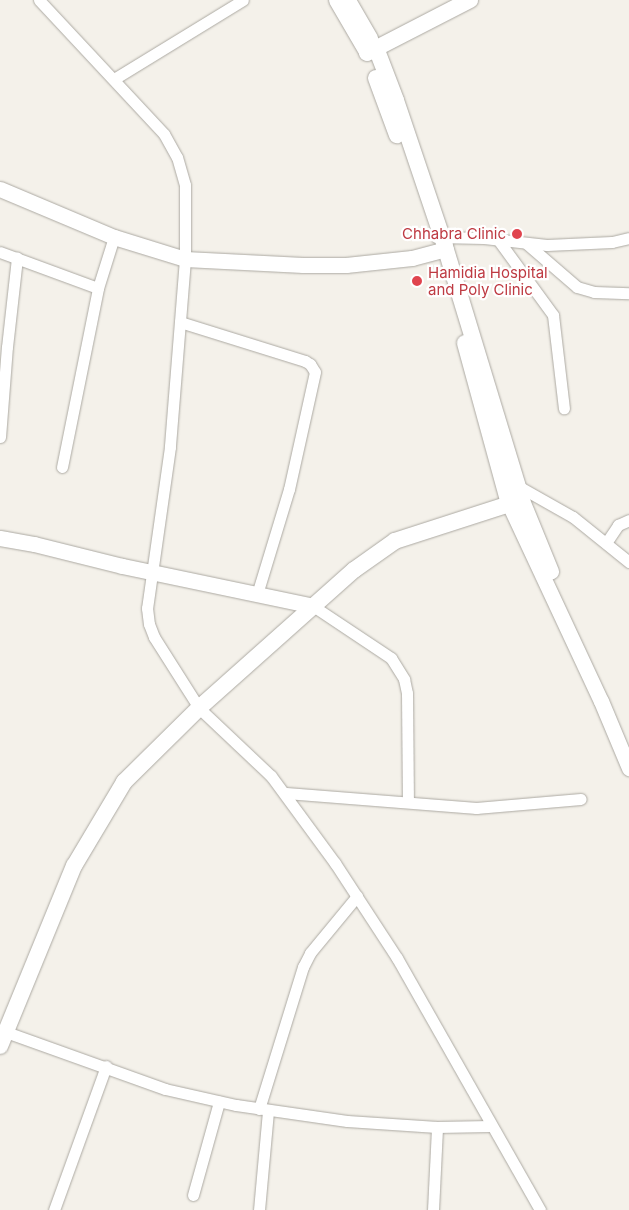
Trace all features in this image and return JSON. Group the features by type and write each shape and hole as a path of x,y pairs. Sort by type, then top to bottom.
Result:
{"main road":[{"path":"3,1039 74,866 124,782 199,708 354,570 395,542 514,495 396,100 372,51 470,0"}],"street":[{"path":"114,79 243,0"},
{"path":"336,0 372,51"},
{"path":"348,0 372,51"},
{"path":"43,1 164,134 176,157 185,185 185,259 170,447 147,608 149,624 161,652 199,708 271,776 286,793 357,896 444,1038 490,1126 540,1210"},
{"path":"0,189 114,237 185,259 284,265 346,265 412,258 440,243 499,240 526,243 593,244 629,238"},
{"path":"62,467 98,288 114,237"},
{"path":"499,240 553,315 564,408"},
{"path":"526,243 544,261 577,287 594,292 629,293"},
{"path":"0,252 98,288"},
{"path":"0,437 17,258"},
{"path":"180,322 305,361 310,364 315,372 288,489 257,594"},
{"path":"514,495 574,517 629,562"},
{"path":"514,495 629,745"},
{"path":"514,495 629,768"},
{"path":"606,542 618,525 629,520"},
{"path":"0,538 313,606 390,658 404,679 407,693 408,802"},
{"path":"286,793 476,808 581,799"},
{"path":"259,1210 263,1110 303,966 310,953 357,896"},
{"path":"3,1039 106,1066 165,1089 263,1110 347,1121 437,1127 490,1126"},
{"path":"54,1210 106,1066"},
{"path":"193,1195 220,1102"},
{"path":"433,1210 437,1127"}],"place":[{"name":"Chhabra Clinic","path":"517,234"},
{"name":"Hamidia Hospital and Poly Clinic","path":"417,281"}]}
